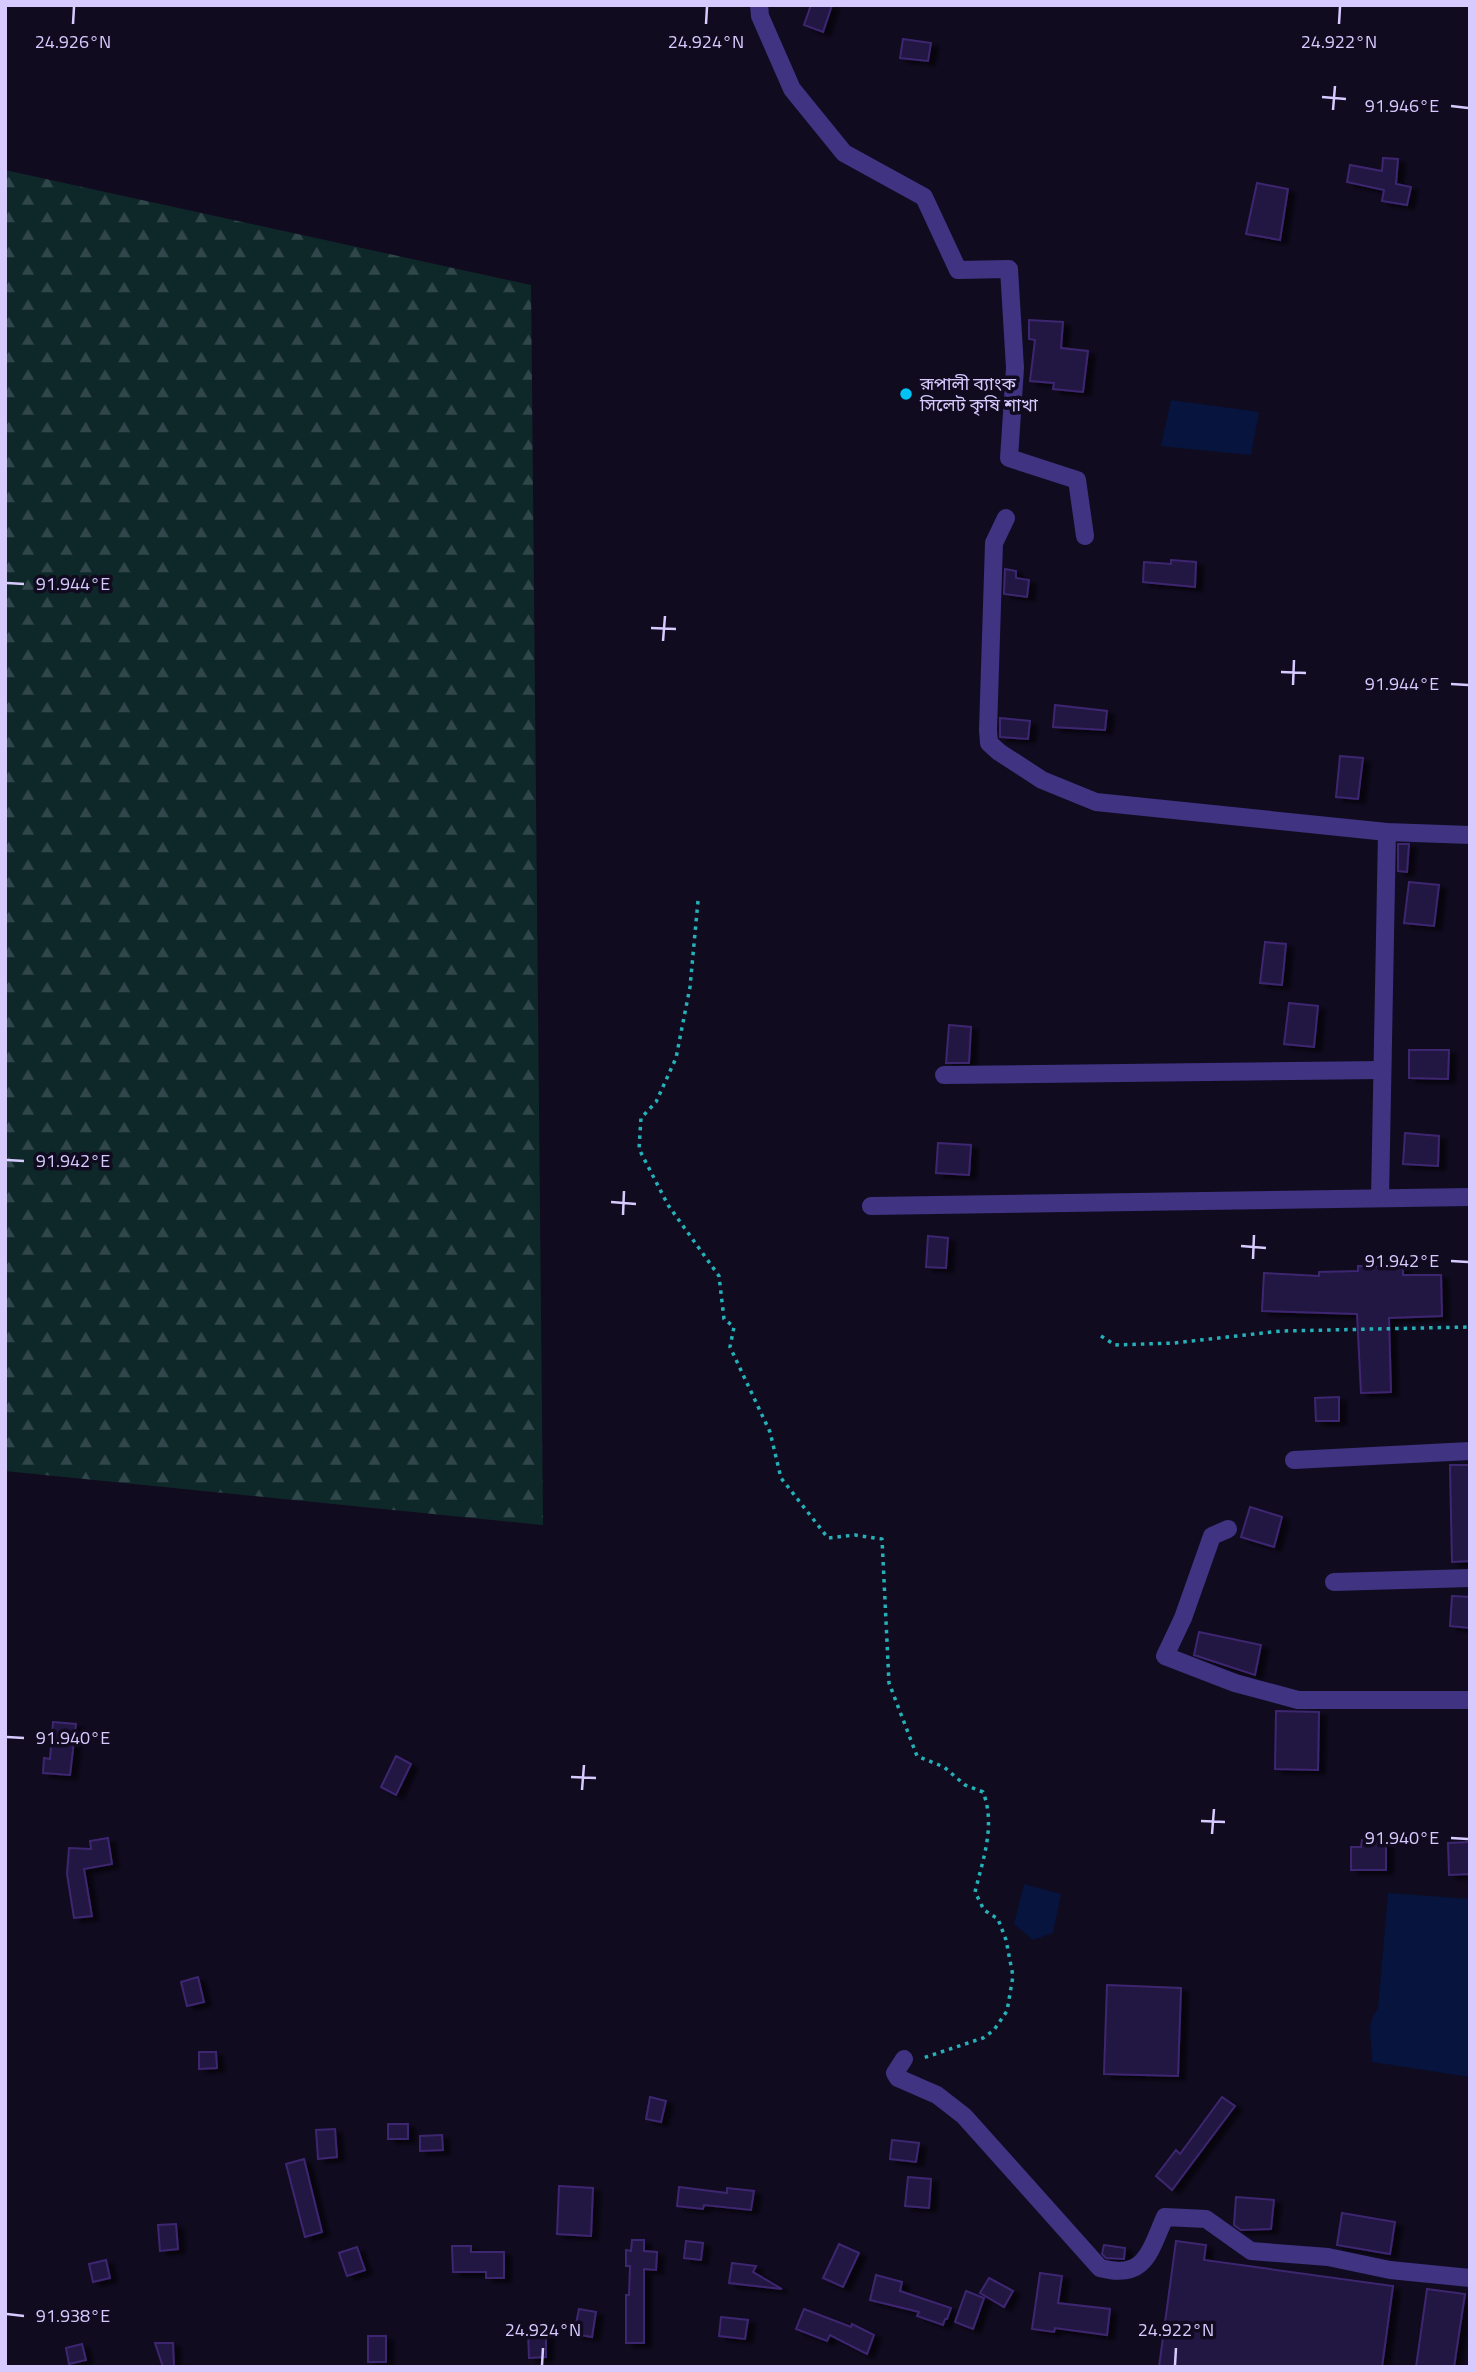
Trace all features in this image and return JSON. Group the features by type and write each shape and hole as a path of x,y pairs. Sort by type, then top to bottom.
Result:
{"street":[{"path":"759,5 760,16 792,89 844,153 924,197 958,270 1009,269 1015,368 1009,458 1077,480 1085,536"},
{"path":"1006,518 994,543 988,730 989,743 999,752 1042,780 1096,803 1387,832 1470,835"},
{"path":"1380,1198 1387,832"},
{"path":"944,1075 1382,1070"},
{"path":"871,1206 1470,1197"},
{"path":"1294,1460 1470,1451"},
{"path":"1228,1529 1212,1536 1184,1618 1165,1656 1235,1683 1298,1700 1470,1700"},
{"path":"1334,1582 1470,1578"},
{"path":"904,2059 895,2073 898,2078 936,2095 964,2116 1100,2268 1121,2274 1136,2269 1150,2250 1165,2217 1206,2219 1251,2251 1328,2257 1390,2270 1470,2278"}],"path":[{"path":"698,901 690,987 676,1058 656,1102 641,1118 639,1149 668,1205 719,1276 724,1319 734,1327 730,1347 769,1432 781,1478 828,1538 855,1535 882,1539 889,1683 917,1756 944,1767 965,1785 983,1792 990,1810 987,1842 975,1892 984,1910 998,1919 1006,1940 1013,1976 1007,2011 994,2030 983,2038 925,2059 904,2059"},
{"path":"1101,1336 1115,1345 1174,1343 1281,1331 1470,1328"}],"green space":[{"path":"5,170 531,285 543,1525 5,1471"}],"water":[{"path":"1171,400 1259,412 1251,455 1161,446"},
{"path":"1024,1884 1061,1894 1053,1933 1033,1940 1014,1924"},
{"path":"1388,1893 1470,1899 1470,2077 1372,2062 1370,2027 1378,2009"}],"building":[{"path":"811,5 832,5 823,32 804,25"},
{"path":"903,39 931,43 928,61 900,58"},
{"path":"1383,158 1398,159 1396,184 1411,187 1407,205 1382,201 1384,190 1347,182 1350,165 1382,171"},
{"path":"1257,183 1288,189 1280,240 1246,234"},
{"path":"1029,320 1063,322 1061,348 1088,351 1083,392 1053,389 1054,383 1030,381 1035,340 1029,339"},
{"path":"1171,560 1196,562 1195,587 1143,582 1144,562 1171,564"},
{"path":"1005,569 1016,571 1016,578 1029,580 1027,597 1004,594"},
{"path":"1055,705 1107,711 1105,730 1053,727"},
{"path":"1000,718 1030,721 1028,739 1000,737"},
{"path":"1340,756 1363,758 1358,799 1336,797"},
{"path":"1398,844 1409,844 1407,872 1398,871"},
{"path":"1409,882 1439,885 1434,926 1404,923"},
{"path":"1265,942 1286,944 1282,985 1260,983"},
{"path":"1289,1003 1318,1006 1314,1047 1284,1044"},
{"path":"949,1025 971,1027 969,1063 946,1063"},
{"path":"1409,1050 1449,1050 1448,1079 1409,1078"},
{"path":"1405,1133 1439,1136 1438,1166 1403,1164"},
{"path":"938,1143 971,1145 969,1175 936,1173"},
{"path":"928,1236 948,1238 946,1268 926,1267"},
{"path":"1358,1266 1403,1267 1403,1275 1441,1275 1442,1316 1389,1318 1391,1392 1361,1393 1357,1314 1262,1311 1264,1273 1319,1276 1319,1272 1358,1271"},
{"path":"1339,1397 1339,1421 1316,1421 1315,1398"},
{"path":"1450,1465 1470,1465 1470,1561 1452,1562"},
{"path":"1250,1507 1282,1517 1274,1547 1241,1537"},
{"path":"1452,1596 1470,1597 1470,1628 1450,1626"},
{"path":"1199,1632 1261,1645 1255,1675 1194,1655"},
{"path":"1276,1711 1319,1712 1318,1770 1275,1769"},
{"path":"53,1722 76,1724 70,1775 43,1773 44,1758 50,1759"},
{"path":"396,1756 411,1764 396,1795 381,1787"},
{"path":"108,1838 112,1864 84,1869 92,1916 74,1918 67,1874 69,1848 91,1849 90,1841"},
{"path":"1362,1840 1386,1840 1386,1870 1351,1870 1351,1847 1361,1847"},
{"path":"1470,1842 1470,1874 1449,1875 1448,1843"},
{"path":"198,1977 204,2002 187,2006 181,1982"},
{"path":"1107,1985 1181,1988 1178,2076 1104,2074"},
{"path":"199,2052 216,2052 217,2068 199,2069"},
{"path":"650,2097 666,2101 661,2122 646,2119"},
{"path":"1222,2097 1235,2106 1172,2190 1156,2176 1176,2150 1180,2154"},
{"path":"388,2124 408,2124 408,2139 388,2139"},
{"path":"335,2129 337,2157 318,2159 316,2130"},
{"path":"442,2135 443,2150 420,2151 420,2136"},
{"path":"892,2140 919,2143 916,2162 890,2159"},
{"path":"304,2159 322,2232 305,2237 286,2164"},
{"path":"908,2177 931,2179 929,2208 905,2206"},
{"path":"559,2186 593,2188 591,2236 557,2234"},
{"path":"679,2187 727,2193 727,2188 754,2191 751,2210 704,2205 703,2209 677,2206"},
{"path":"1236,2197 1274,2200 1271,2229 1241,2230 1234,2225"},
{"path":"1342,2213 1395,2222 1390,2254 1337,2245"},
{"path":"176,2224 178,2249 160,2251 158,2225"},
{"path":"632,2240 644,2240 644,2251 657,2252 656,2270 644,2269 644,2343 626,2343 626,2295 629,2295 630,2266 626,2266 626,2250 631,2251"},
{"path":"686,2241 703,2243 701,2260 684,2258"},
{"path":"1176,2241 1206,2245 1204,2260 1393,2286 1382,2367 1159,2367"},
{"path":"839,2244 859,2253 843,2287 823,2278"},
{"path":"1104,2245 1125,2248 1124,2259 1106,2258 1102,2254"},
{"path":"452,2246 471,2246 471,2252 504,2252 504,2278 486,2278 486,2272 453,2272"},
{"path":"357,2247 365,2270 347,2276 339,2253"},
{"path":"106,2260 110,2278 93,2282 89,2264"},
{"path":"732,2263 756,2266 753,2272 782,2289 729,2283"},
{"path":"1040,2273 1062,2276 1058,2303 1110,2309 1107,2335 1055,2328 1054,2332 1032,2329"},
{"path":"876,2275 902,2282 900,2291 951,2308 943,2325 917,2316 919,2312 870,2300"},
{"path":"989,2278 1013,2291 1004,2307 980,2293"},
{"path":"1427,2289 1465,2294 1454,2367 1416,2367"},
{"path":"966,2291 984,2298 973,2329 955,2322"},
{"path":"579,2309 596,2312 592,2337 574,2334"},
{"path":"804,2309 851,2327 852,2324 874,2335 867,2354 830,2335 827,2341 796,2329"},
{"path":"721,2317 748,2320 745,2339 719,2336"},
{"path":"546,2331 546,2357 529,2358 528,2332"},
{"path":"368,2336 386,2336 386,2362 368,2362"},
{"path":"155,2343 173,2343 174,2367 163,2367"},
{"path":"82,2344 86,2360 69,2364 66,2348"}],"place":[{"name":"রূপালী ব্যাংক সিলেট কৃষি শাখা","path":"906,394"}]}
